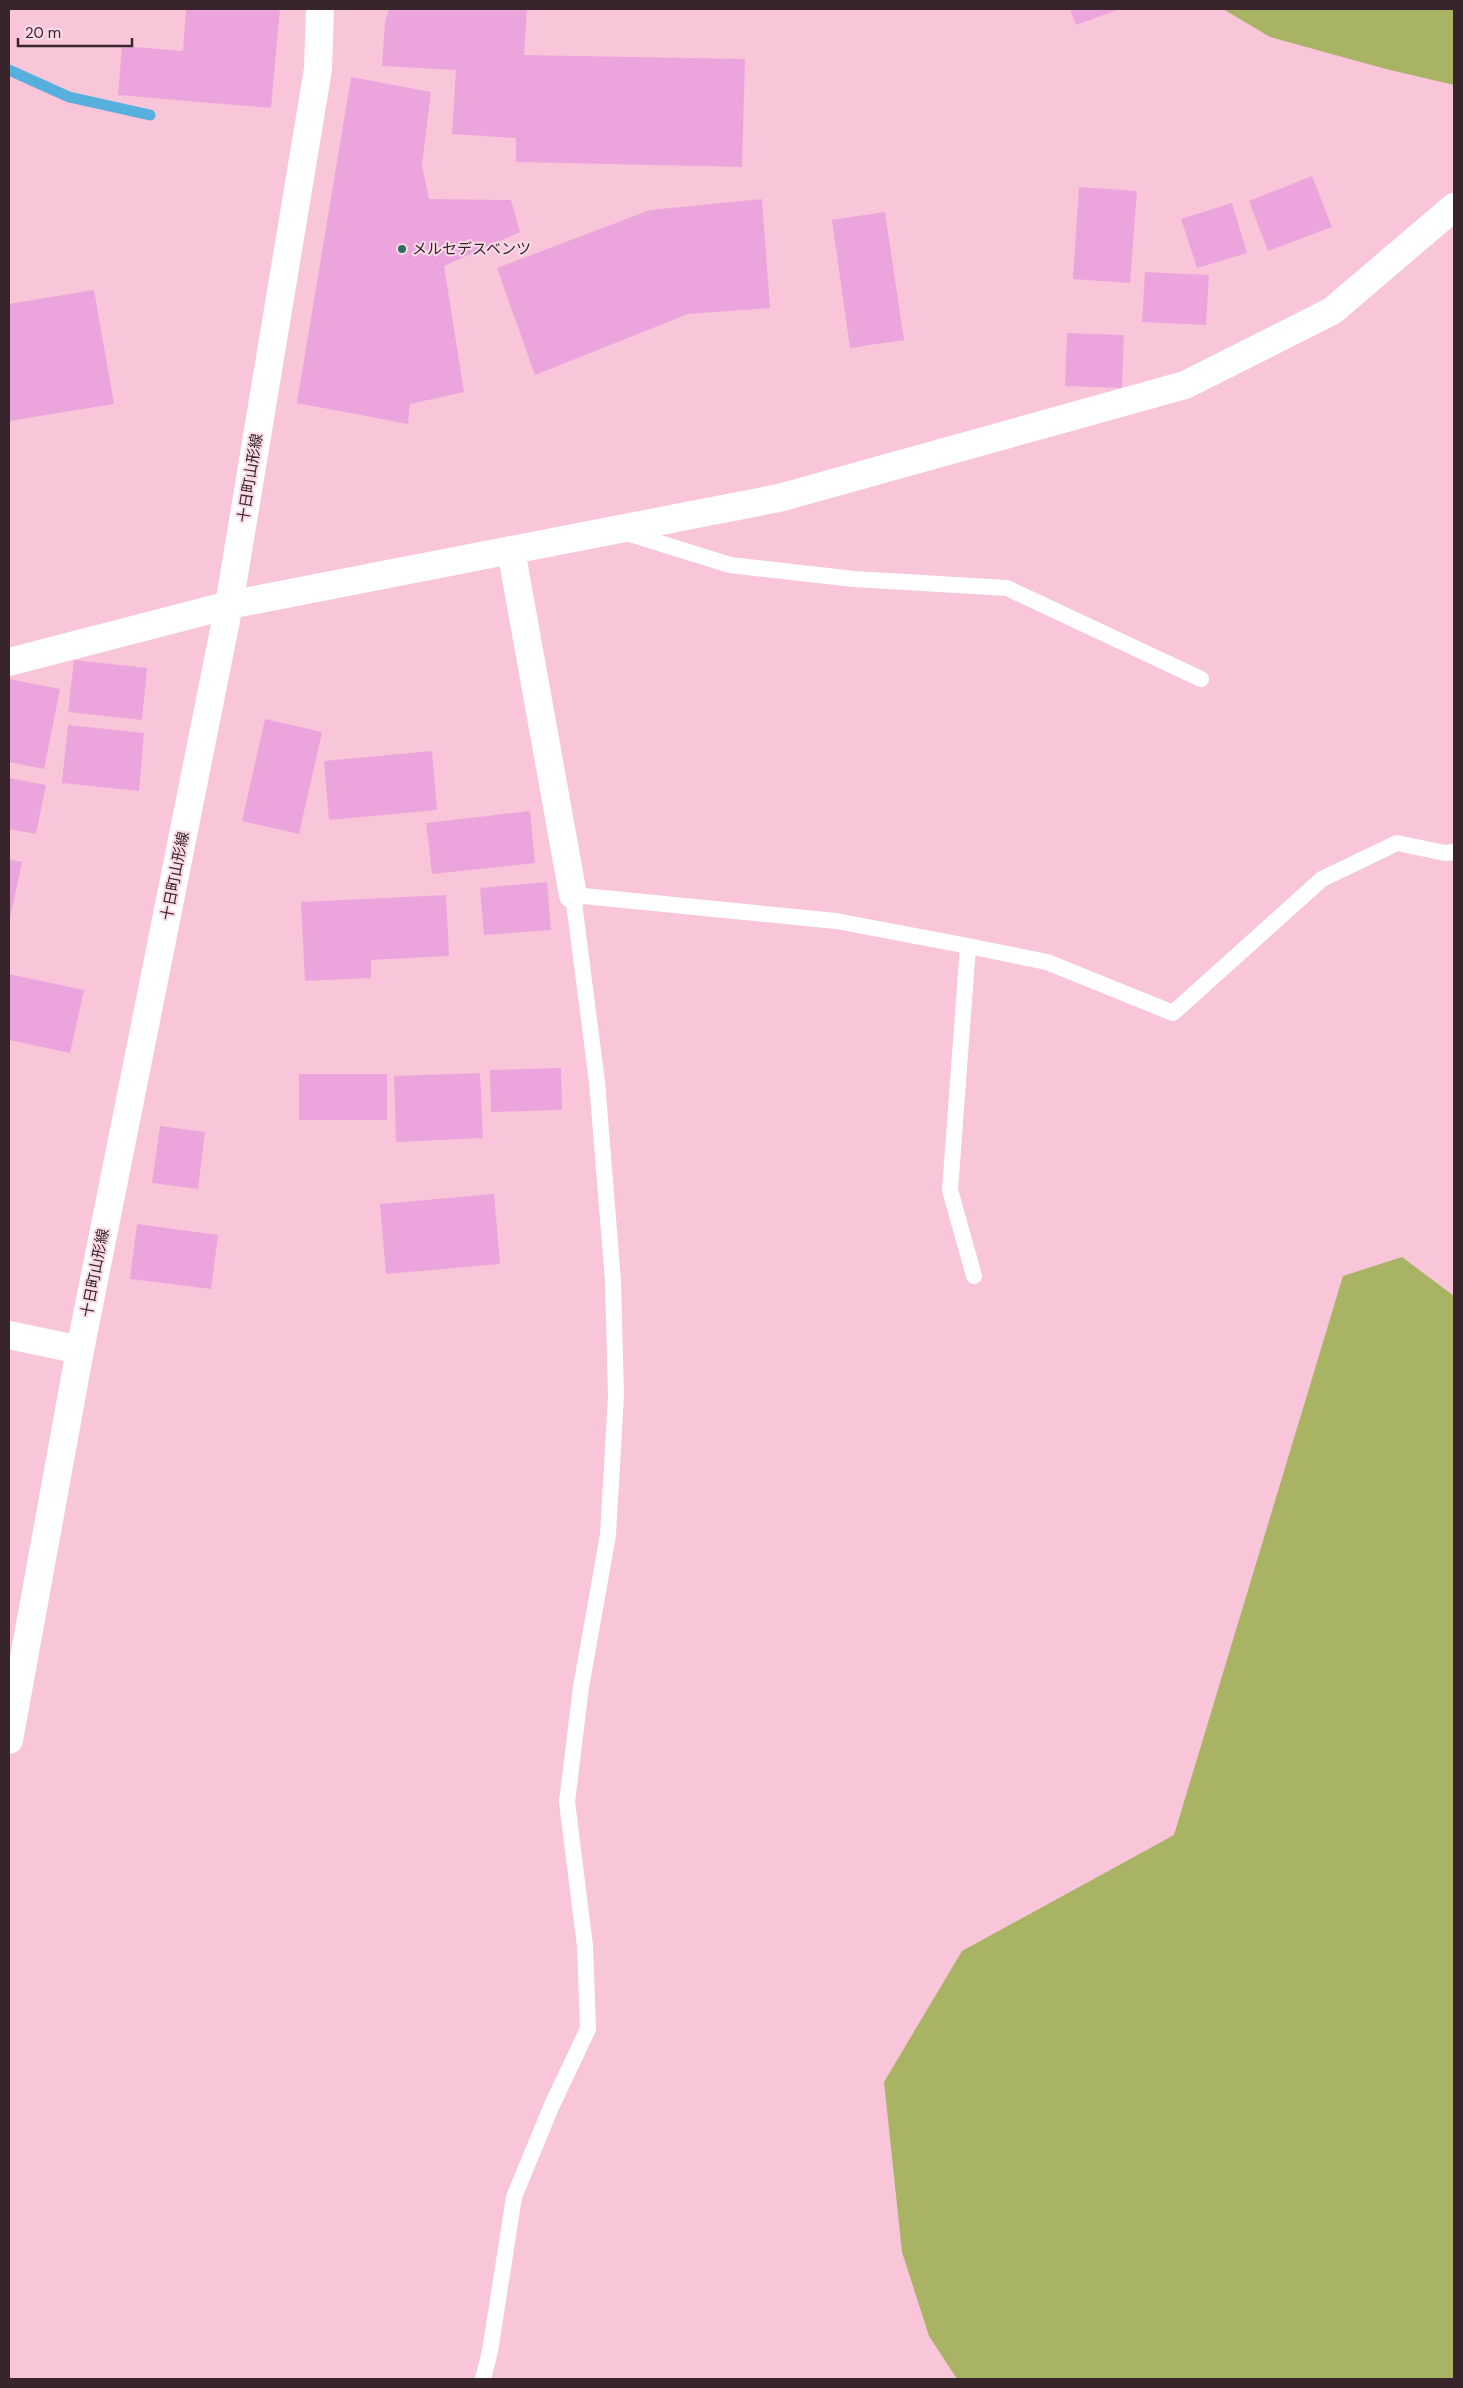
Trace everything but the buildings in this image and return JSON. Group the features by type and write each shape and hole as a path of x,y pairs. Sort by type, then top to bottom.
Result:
{"street":[{"name":"十日町山形線","path":"9,1740 80,1350 229,605 318,69 320,9"},
{"path":"9,662 229,605 779,498 1185,385 1332,311 1454,208"},
{"path":"511,550 573,895"},
{"path":"9,1334 80,1350"}],"lane":[{"path":"617,530 730,565 854,579 1006,588 1201,679"},
{"path":"483,2379 514,2197 552,2105 588,2028 584,1946 567,1802 581,1687 608,1535 616,1396 613,1281 597,1091 573,895 836,921 968,946 1047,962 1173,1013 1322,879 1397,843 1445,854 1454,852"},
{"path":"968,946 950,1190 974,1276"}],"green space":[{"path":"1223,9 1454,9 1454,85 1386,69 1270,37"},
{"path":"1402,1257 1454,1296 1454,2379 957,2379 929,2336 902,2252 884,2082 962,1951 1174,1835 1343,1276"}],"waterway":[{"path":"9,70 69,97 150,115"}],"place":[{"name":"メルセデスベンツ","path":"402,249"}]}
